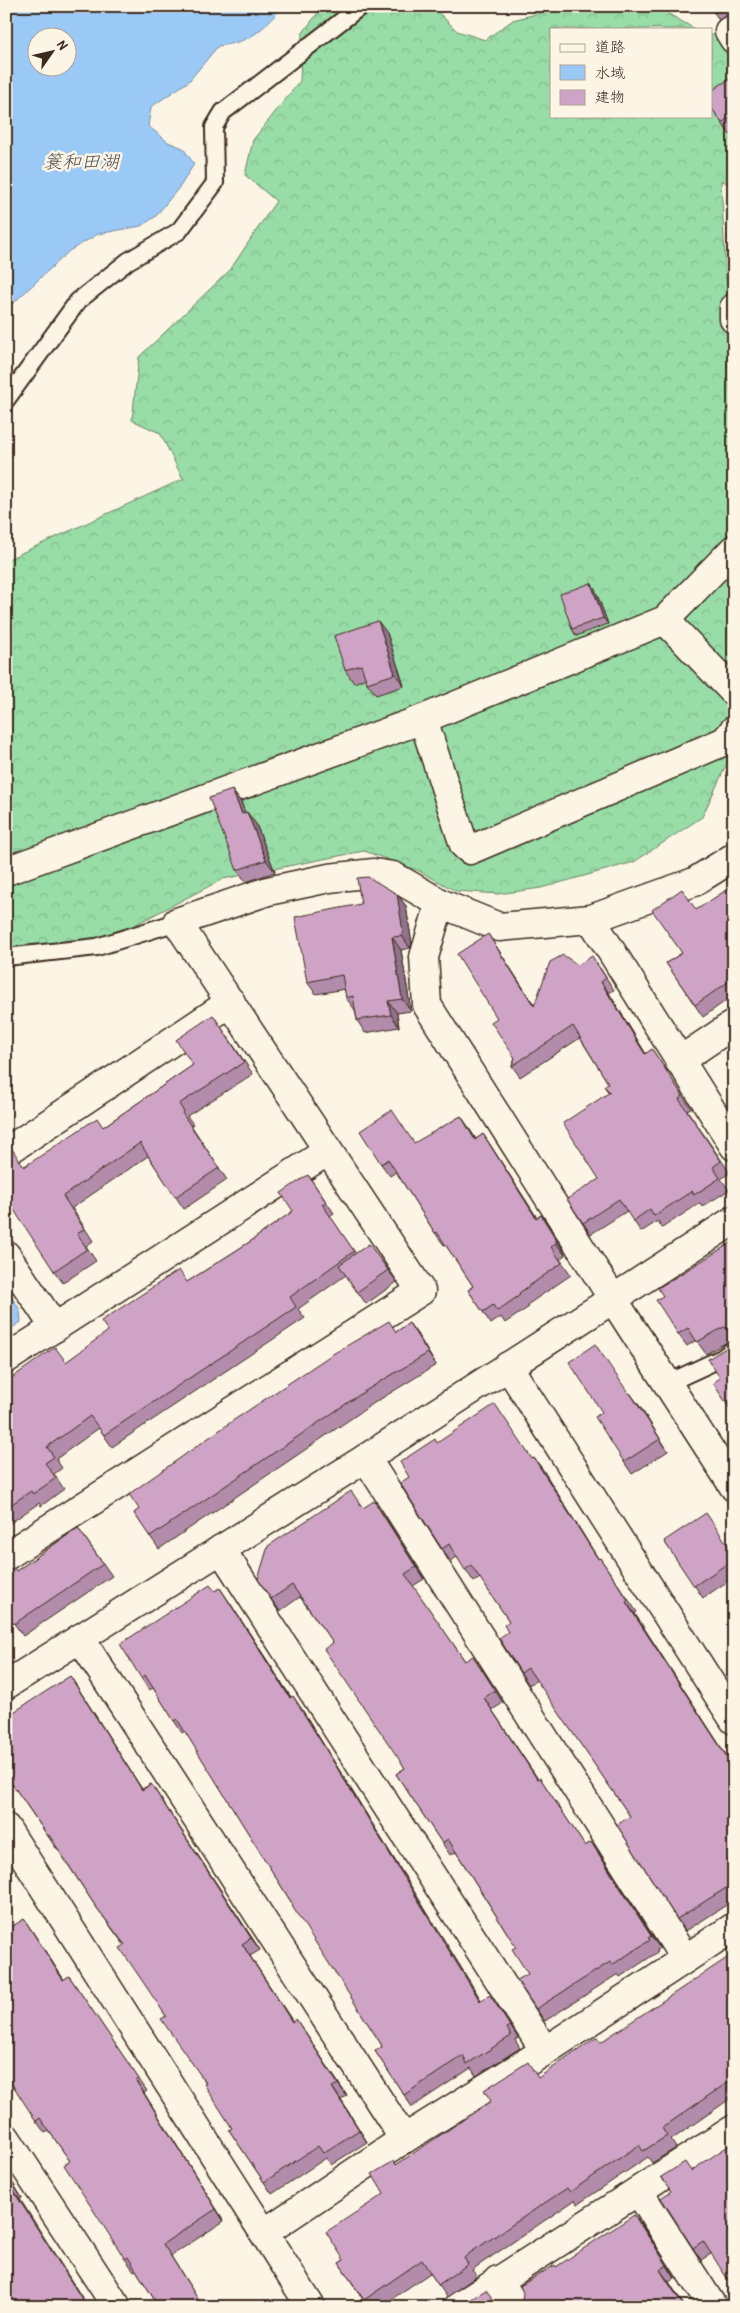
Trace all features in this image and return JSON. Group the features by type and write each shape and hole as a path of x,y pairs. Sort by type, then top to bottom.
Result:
{"street":[{"path":"734,308 734,319"},
{"path":"6,871 423,719 666,620 734,549"},
{"path":"666,620 734,692"},
{"path":"423,719 464,845 470,850 725,741 734,730"},
{"path":"6,1556 421,1291 232,1002 177,922 268,891 330,878 374,873 393,876 440,903 499,927 590,919 694,882 734,857"},
{"path":"440,903 424,957 427,1005 734,1487"},
{"path":"590,919 734,1146"},
{"path":"6,1152 232,1002"},
{"path":"679,1061 734,1024"},
{"path":"6,1359 328,1151"},
{"path":"8,1681 80,1638 366,1458 734,1220"},
{"path":"6,1255 55,1328"},
{"path":"508,1366 734,1720"},
{"path":"366,1458 684,1959"},
{"path":"221,1549 545,2051"},
{"path":"80,1638 404,2139"},
{"path":"6,1828 311,2307"},
{"path":"264,2233 404,2139 545,2051 734,1928"},
{"path":"458,2307 734,2130"},
{"path":"6,2138 117,2307"},
{"path":"638,2192 713,2307"},
{"path":"498,2280 516,2307"}],"lane":[{"path":"6,400 78,301 128,261 180,231 215,183 214,127 223,112 361,6"},
{"path":"6,957 97,947 177,922"},
{"path":"668,1383 722,1358 734,1350"}],"green space":[{"path":"323,6 432,6 457,31 485,40 513,20 551,10 593,6 649,6 667,13 693,28 550,28 550,118 712,118 712,34 734,22 734,187 721,180 726,279 734,295 732,753 702,817 634,862 541,888 498,894 456,891 417,870 364,851 223,879 98,944 6,951 6,560 183,479 160,433 132,420 139,357 230,270 276,201 245,175 253,140 300,81 302,34"}],"water":[{"name":"簑和田湖","path":"6,6 283,6 255,34 240,41 218,46 189,81 151,107 148,126 168,142 183,148 194,164 181,185 155,217 141,226 98,234 69,251 6,310"},
{"path":"6,1288 20,1310 21,1322 6,1332"}],"building":[{"path":"710,6 725,6 714,13"},
{"path":"734,76 734,126 728,118 722,123 712,108 712,90"},
{"path":"591,583 603,618 572,629 560,594"},
{"path":"378,621 395,674 367,683 361,665 345,670 334,636"},
{"path":"232,790 242,814 247,812 266,860 237,870 209,798"},
{"path":"368,877 397,894 403,932 402,936 392,937 402,999 388,1001 391,1015 357,1020 353,996 346,998 342,975 307,982 295,917 361,904 357,878"},
{"path":"734,885 734,978 695,1005 666,963 682,953 652,910 682,889 696,910"},
{"path":"488,934 534,1006 550,962 563,955 578,965 592,956 606,978 601,982 645,1054 652,1049 683,1096 679,1099 721,1161 713,1167 720,1178 694,1195 692,1191 654,1216 650,1209 633,1221 619,1199 583,1223 567,1199 599,1179 563,1123 610,1092 604,1086 608,1083 573,1026 512,1066 515,1058 491,1022 497,1018 457,954"},
{"path":"213,1015 244,1062 179,1104 184,1112 182,1113 219,1168 175,1197 140,1143 63,1196 84,1229 77,1233 87,1249 54,1271 6,1198 6,1152 12,1149 24,1167 97,1118 103,1127 193,1065 176,1040"},
{"path":"392,1110 414,1143 461,1116 475,1140 483,1134 536,1218 541,1215 556,1239 556,1243 551,1247 562,1263 497,1311 493,1305 483,1312 468,1290 473,1286 437,1232 435,1233 388,1159 381,1164 360,1131"},
{"path":"308,1175 326,1202 322,1204 354,1251 290,1297 296,1307 104,1435 90,1416 47,1447 54,1457 45,1463 56,1478 33,1494 31,1491 6,1508 6,1382 55,1347 66,1362 108,1331 101,1321 179,1270 187,1282 251,1241 293,1211 281,1193"},
{"path":"734,1241 734,1299 732,1301 734,1303 734,1331 724,1327 697,1342 688,1328 678,1334 656,1300 663,1296 658,1288"},
{"path":"369,1244 388,1270 357,1292 339,1265"},
{"path":"389,1321 396,1332 409,1323 428,1353 365,1391 150,1537 134,1513 139,1509 129,1494 331,1355"},
{"path":"734,1340 734,1411 732,1412 713,1383 720,1378 708,1359 732,1344"},
{"path":"595,1344 660,1439 624,1462 595,1417 602,1412 569,1362"},
{"path":"495,1404 532,1459 534,1458 598,1559 600,1558 628,1600 626,1602 734,1768 734,1883 677,1919 617,1825 630,1816 528,1668 521,1673 499,1638 508,1632 504,1625 509,1621 471,1565 465,1570 449,1544 442,1549 400,1483 409,1477 400,1462 435,1439 437,1443"},
{"path":"351,1491 363,1508 374,1501 416,1567 405,1574 465,1661 473,1656 495,1690 484,1698 537,1779 540,1778 585,1846 591,1842 651,1936 648,1938 650,1940 612,1965 610,1962 536,2009 517,1980 528,1974 512,1949 516,1947 448,1839 442,1843 396,1774 405,1768 324,1649 333,1643 292,1585 271,1599 258,1579 268,1546"},
{"path":"706,1513 734,1554 734,1559 694,1586 664,1541"},
{"path":"78,1528 103,1564 14,1624 6,1612 6,1573 14,1568 16,1571"},
{"path":"210,1585 215,1591 220,1588 290,1698 293,1696 480,2001 490,1995 510,2026 507,2028 511,2036 467,2064 463,2056 404,2095 375,2051 382,2047 381,2044 292,1906 177,1719 174,1721 145,1675 141,1678 120,1644"},
{"path":"70,1676 142,1790 151,1784 251,1938 242,1944 292,2022 296,2019 338,2084 332,2087 359,2130 323,2153 318,2146 264,2182 229,2130 232,2128 204,2084 206,2083 161,2019 166,2016 120,1948 125,1945 94,1904 49,1835 6,1775 6,1717"},
{"path":"24,1919 63,1980 69,1976 139,2079 136,2081 216,2209 163,2244 203,2307 159,2307 128,2257 125,2259 64,2165 70,2161 40,2118 36,2121 6,2075 6,1930"},
{"path":"730,1956 734,1963 734,2078 662,2128 667,2136 643,2151 639,2145 570,2192 567,2188 470,2253 464,2258 468,2264 438,2285 422,2260 364,2300 339,2263 344,2260 326,2232 384,2194 372,2174 394,2161 396,2165 491,2101 484,2090 528,2062 538,2078 597,2037 601,2042"},
{"path":"734,2142 734,2289 703,2241 693,2248 661,2198 671,2191 661,2177 685,2162 691,2171"},
{"path":"6,2174 13,2186 11,2187 87,2307 6,2307"},
{"path":"634,2215 667,2265 660,2270 684,2307 517,2307 522,2301 523,2293 520,2286 555,2265 556,2267"},
{"path":"486,2290 499,2307 458,2307"}]}
